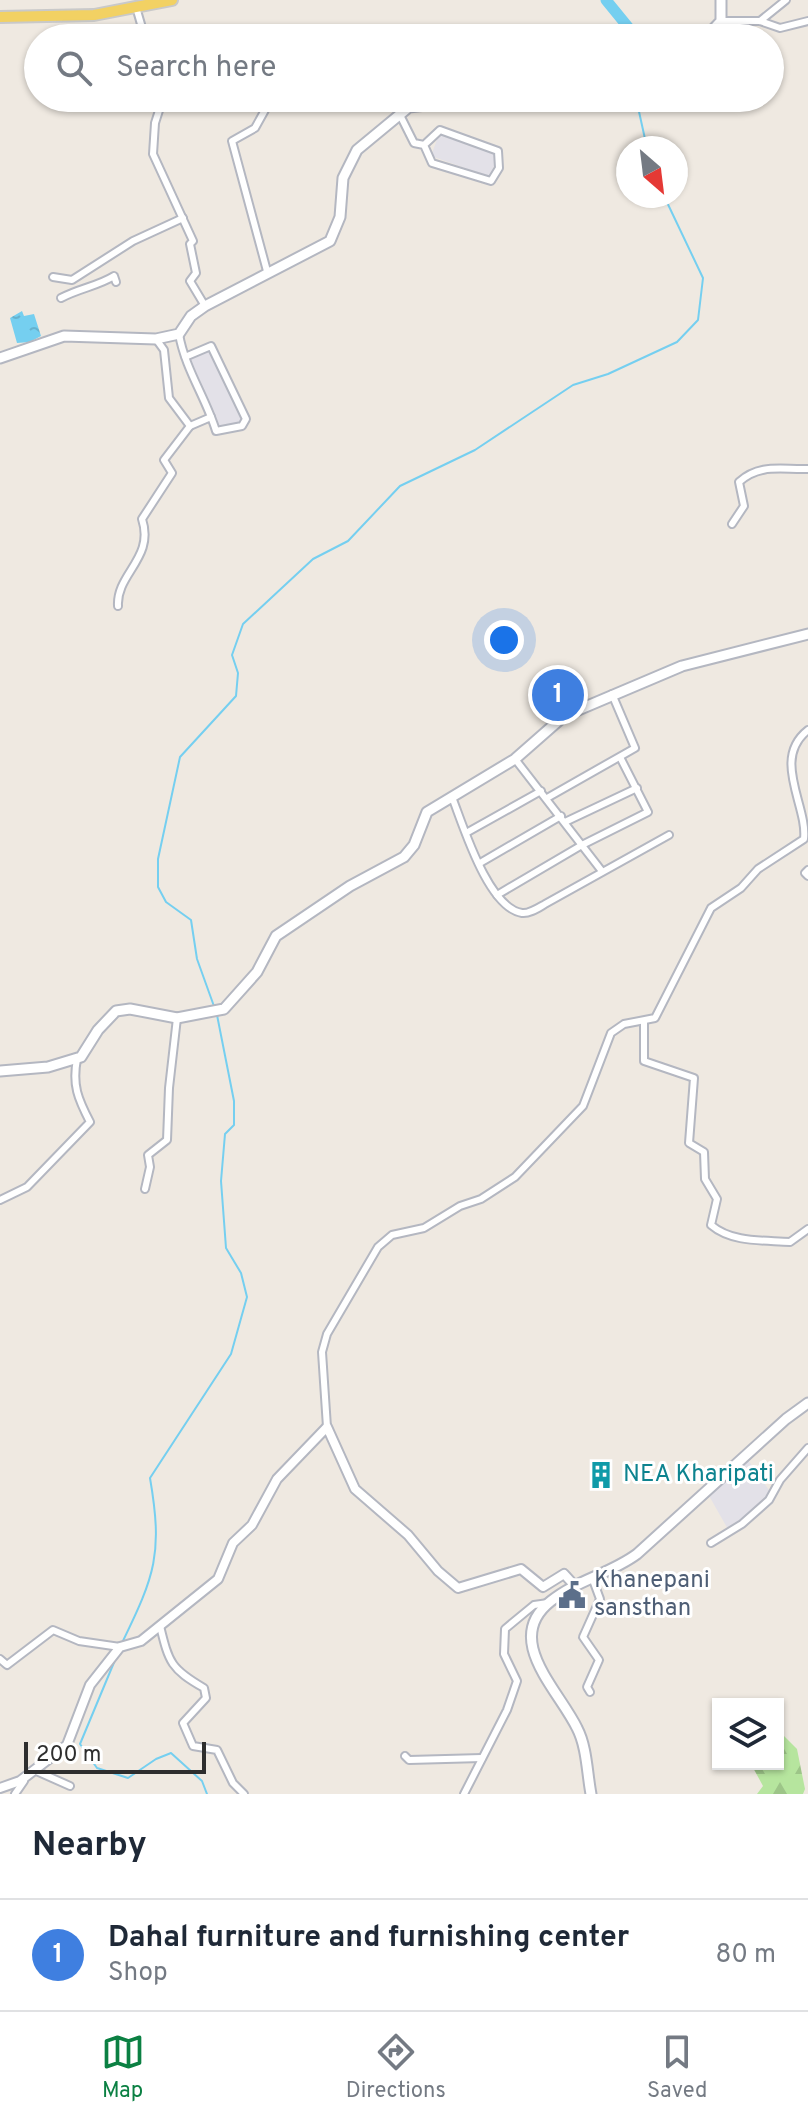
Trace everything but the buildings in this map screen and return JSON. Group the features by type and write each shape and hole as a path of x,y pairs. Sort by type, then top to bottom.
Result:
{"main road":[{"path":"0,17 82,16 172,0"},
{"path":"718,24 721,21 721,0"},
{"path":"0,358 64,336 156,339 179,334 191,316 205,306 267,271 330,241 340,217 342,182 349,163 361,144 404,112"},
{"path":"0,1071 28,1070 83,1056 98,1030 116,1011 130,1009 177,1018 224,1009 257,972 276,936 350,886 404,857 414,845 424,815 515,759 564,716 682,666 808,634"},
{"path":"591,1794 580,1734 548,1683 531,1645 529,1630 548,1603 637,1554 786,1419 808,1403"}],"street":[{"path":"760,21 786,0"},
{"path":"136,7 141,24"},
{"path":"721,21 760,21 769,24"},
{"path":"784,27 808,21"},
{"path":"159,112 153,154 193,241 190,244 196,273 190,281 205,306"},
{"path":"264,112 255,128 232,141 267,271"},
{"path":"400,115 414,143 424,145"},
{"path":"440,130 498,151 499,168 491,181 468,176 432,163 424,145 440,130"},
{"path":"53,277 72,280 133,241 183,218"},
{"path":"61,298 79,288 115,279 106,260"},
{"path":"179,334 185,357 216,431 242,426 246,419 211,346 185,357"},
{"path":"156,339 164,350 169,398 190,426"},
{"path":"118,606 118,594 137,565 148,535 142,519 172,473 164,460 190,426 211,417"},
{"path":"732,524 744,506 739,482 745,476 764,467 808,469"},
{"path":"547,798 632,753 635,742 612,694"},
{"path":"575,1586 564,1574 543,1587 521,1569 458,1588 438,1571 408,1535 355,1489 327,1427 322,1352 327,1334 378,1247 392,1235 424,1228 515,1177 583,1106 614,1029 644,1022 657,1015 674,974 711,908 741,888 763,866 807,837 808,824 794,760 797,743 808,730"},
{"path":"515,759 601,870"},
{"path":"497,895 582,845 648,812 621,759"},
{"path":"480,863 563,819 637,788"},
{"path":"466,833 541,791"},
{"path":"452,797 497,895 507,906 526,914 669,835"},
{"path":"145,1189 150,1167 148,1155 167,1140 177,1018"},
{"path":"644,1022 644,1061 694,1078 689,1143 704,1152 705,1179 717,1199 711,1225 740,1238 790,1242 808,1229"},
{"path":"0,1200 27,1187 90,1122 77,1099 73,1079 77,1059"},
{"path":"0,1659 7,1665 53,1630 79,1641 120,1647 141,1641 218,1579 233,1543 252,1525 277,1479 327,1427"},
{"path":"711,1543 742,1524 769,1500 780,1480 808,1448"},
{"path":"590,1692 587,1687 599,1660 583,1637 600,1599 593,1580"},
{"path":"464,1794 507,1710 517,1681 504,1654 505,1629 513,1619 534,1605 548,1603"},
{"path":"160,1626 168,1660 177,1672 204,1688 206,1698 183,1723 193,1746 217,1750 233,1783 244,1794"},
{"path":"0,1788 6,1789 67,1745 90,1685 120,1647"},
{"path":"405,1756 409,1760 425,1761 482,1758"},
{"path":"34,1770 70,1786"},
{"path":"15,1794 34,1770"}],"shaded area":[{"path":"439,134 498,155 490,177 431,156"},
{"path":"211,350 243,420 219,430 188,360"},
{"path":"748,1460 771,1493 751,1516 729,1531 708,1494"}],"green space":[{"path":"784,1736 797,1749 805,1789 803,1794 757,1794 763,1786 754,1770 784,1770"}],"water":[{"path":"22,311 24,316 34,314 41,336 30,342 17,343 10,318"}],"waterway":[{"path":"606,0 626,24"},
{"path":"639,112 644,136"},
{"path":"215,1009 197,959 191,920 166,902 158,887 158,859 180,757 236,696 238,673 232,655 243,624 313,559 348,541 400,486 475,450 573,385 608,374 677,342 698,320 703,278 670,208"},
{"path":"122,1643 142,1599 153,1564 156,1526 150,1478 231,1354 247,1297 241,1273 226,1248 221,1181 225,1134 234,1125 234,1101 217,1015"},
{"path":"115,1660 80,1744 97,1768 128,1778 171,1753 202,1781 207,1794"}],"place":[{"name":"Dahal furniture and furnishing center","path":"558,695"},
{"name":"NEA Kharipati","path":"601,1475"},
{"name":"Khanepani sansthan","path":"572,1595"}]}
